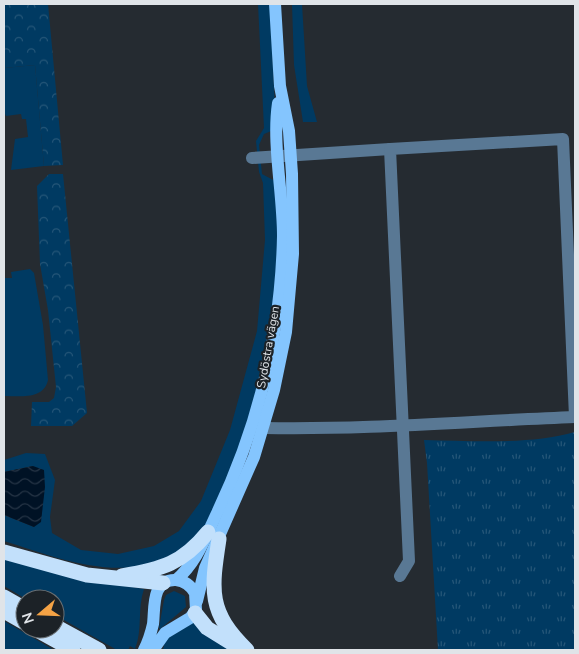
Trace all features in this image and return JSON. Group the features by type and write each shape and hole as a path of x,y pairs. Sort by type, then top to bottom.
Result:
{"highway":[{"path":"106,578 153,569 176,561 214,536"},
{"path":"214,536 214,578 217,609 230,634 248,650"},
{"path":"4,552 65,570 106,578 170,582"},
{"path":"4,596 15,602"},
{"path":"196,607 208,628 243,650"},
{"path":"4,611 15,617"},
{"path":"65,631 99,650"},
{"path":"53,639 73,650"}],"main road":[{"name":"Sydöstra vägen","path":"196,607 204,568 256,417 270,358 282,265 285,156 289,131 280,86 275,4"},
{"name":"Sydöstra vägen","path":"170,582 193,563 214,536 254,457 264,428 281,360 289,306 293,254 285,156"},
{"path":"144,650 151,632 156,593 170,582 190,587 196,607 165,633 153,650"}],"street":[{"path":"252,158 563,139 575,417 332,429 264,428"},
{"path":"390,149 409,561 400,576"}],"green space":[{"path":"4,4 48,4 63,165 44,166 35,65 4,68"},
{"path":"258,4 270,4 276,129 264,134 259,145 262,174 275,181 278,209 279,240 274,305 262,370 245,435 211,514 200,534 185,550 154,563 133,567 111,568 68,561 4,541 4,515 34,527 33,466 4,472 4,460 26,453 45,454 55,480 50,517 52,533 81,550 118,554 154,546 179,531 201,501 230,430 257,331 265,240 263,183 259,172 256,141 264,128"},
{"path":"292,4 302,4 307,86 317,122 303,122 294,65"},
{"path":"35,65 44,166 11,170 15,139 28,137 26,119 22,119 21,114 6,116 4,112 4,68"},
{"path":"49,174 63,174 87,413 72,426 31,426 32,402 49,402 54,398 56,387 48,310 40,264 37,186"},
{"path":"30,269 34,273 43,325 48,380 42,391 36,394 30,396 4,396 5,278 12,278 11,272"},
{"path":"575,432 575,650 438,650 424,440 520,441"},
{"path":"4,557 97,581 144,589 139,634 135,649 130,646 128,650 117,650 65,621 65,589 15,589 15,592 4,586"},
{"path":"174,591 185,596 186,607 160,629 164,600 166,595"},
{"path":"4,621 15,627 15,639 35,639 54,650 4,650"},
{"path":"194,622 235,650 163,650 165,640"}],"water":[{"path":"33,466 44,470 45,487 41,522 34,527 4,515 4,472"}]}
